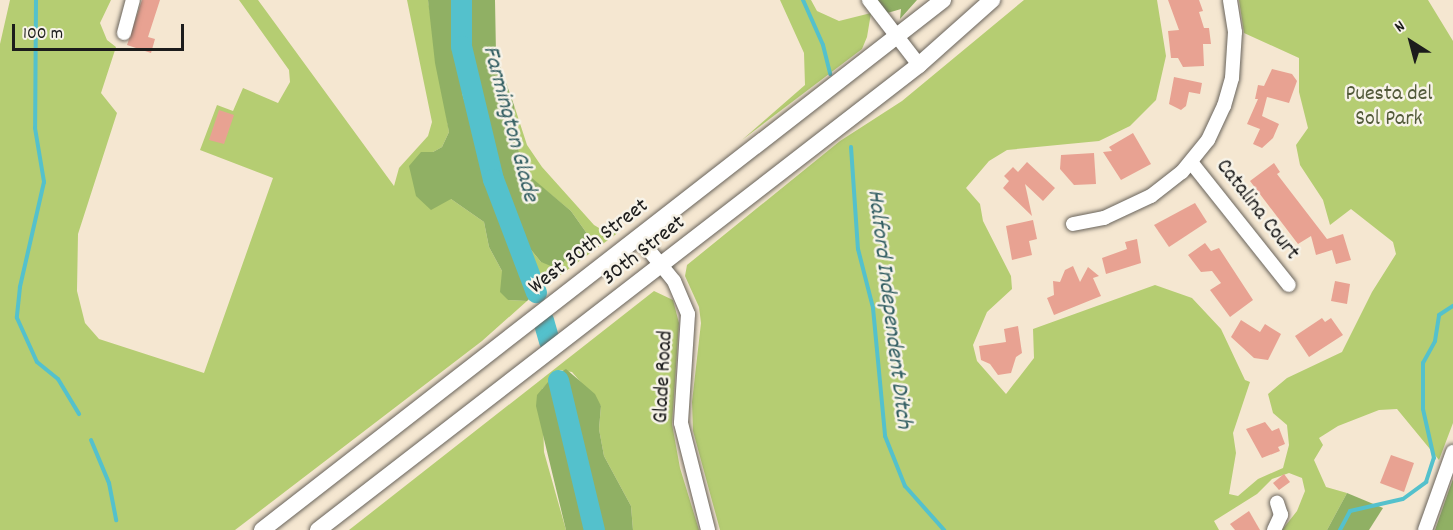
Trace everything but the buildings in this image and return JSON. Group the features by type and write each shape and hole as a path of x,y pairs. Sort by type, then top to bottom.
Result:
{"main road":[{"name":"West 30th Street","path":"262,530 898,39 943,0"},
{"name":"30th Street","path":"318,530 919,65 992,0"}],"street":[{"path":"124,33 133,0"},
{"path":"869,0 919,65"},
{"path":"1073,224 1104,218 1140,203 1191,162 1214,129 1229,93 1235,32 1230,0"},
{"name":"Catalina Court","path":"1191,162 1288,285"},
{"name":"Glade Road","path":"639,238 662,265 678,289 688,314 681,423 708,530"},
{"path":"1425,530 1453,452"},
{"path":"1274,530 1281,515 1277,503"}],"green space":[{"path":"10,0 111,0 100,23 107,40 116,47 101,93 117,113 78,234 77,291 85,323 99,339 204,373 273,178 200,150 217,105 233,111 243,88 278,103 290,82 289,70 239,0 258,0 394,186 399,168 428,136 432,122 407,0 428,0 449,132 442,147 433,152 451,199 484,222 489,247 502,271 508,300 527,301 482,341 235,530 0,530 0,44"},
{"path":"428,0 455,0 453,40 463,96 493,193 534,294 527,301 508,300 500,292 502,271 489,247 484,222 451,199 431,210 416,196 409,166 421,152 433,152 442,147 449,132 435,63"},
{"path":"465,0 495,0 496,54 514,105 519,153 526,173 571,211 588,235 562,264 551,266 541,262 523,240 498,180 472,71"},
{"path":"780,0 811,0 817,11 839,21 871,13 867,37 862,49 742,140 805,85 804,53"},
{"path":"877,0 917,0 900,19 901,9 884,14"},
{"name":"Puesta del Sol Park","path":"1024,0 1157,0 1166,56 1156,100 1130,126 1099,141 1007,150 989,161 966,188 980,204 983,221 1011,276 1012,289 987,312 973,345 977,361 1006,394 1034,358 1033,329 1155,285 1192,298 1221,329 1245,380 1250,382 1233,433 1236,453 1229,494 1238,496 1258,479 1283,468 1289,445 1287,425 1273,413 1268,394 1287,378 1342,352 1372,292 1396,254 1393,242 1351,209 1330,225 1323,200 1300,165 1296,145 1308,128 1299,92 1299,58 1244,33 1239,0 1428,0 1453,41 1453,423 1439,460 1397,409 1379,410 1338,426 1319,438 1323,445 1314,460 1326,487 1347,493 1327,530 1282,530 1297,511 1305,491 1302,478 1289,473 1272,479 1257,494 1214,521 1219,530 720,530 693,431 692,402 701,323 699,307 685,276 687,265 840,141 902,101"},
{"path":"514,105 527,145 542,167 594,225 604,231 619,232 540,290 523,240 541,262 562,264 588,235 571,211 526,174 519,153"},
{"path":"654,291 673,300 679,323 672,424 680,468 699,530 633,530 631,506 604,456 599,429 601,406 572,372 560,370 542,389 544,452 566,530 349,530"},
{"path":"566,369 595,394 601,406 599,429 604,456 631,506 633,530 599,530 564,385 576,486 589,530 566,530 536,406 537,395 553,376"},
{"path":"1453,479 1453,530 1435,530 1449,490"},
{"path":"1347,493 1383,508 1369,530 1327,530"}],"sand":[{"path":"455,0 465,0 472,71 498,180 540,290 534,294 493,193 463,96 453,40"},
{"path":"558,380 567,393 599,530 589,530 576,486 557,403"}],"waterway":[{"name":"Halford Independent Ditch","path":"36,0 35,128 44,182 20,287 17,318 37,362 58,379 79,414"},
{"name":"Farmington Glade","path":"461,0 461,46 493,179 536,292"},
{"name":"Halford Independent Ditch","path":"803,0 823,45 830,74"},
{"name":"Halford Independent Ditch","path":"851,147 858,249 873,308 885,436 905,486 944,530"},
{"name":"Halford Independent Ditch","path":"1340,530 1350,511 1403,499 1426,482 1434,458 1423,409 1423,363 1435,341 1439,315 1453,306"},
{"name":"Farmington Glade","path":"543,320 549,341"},
{"name":"Farmington Glade","path":"558,380 594,530"},
{"name":"Halford Independent Ditch","path":"91,440 109,483 116,520"}]}
